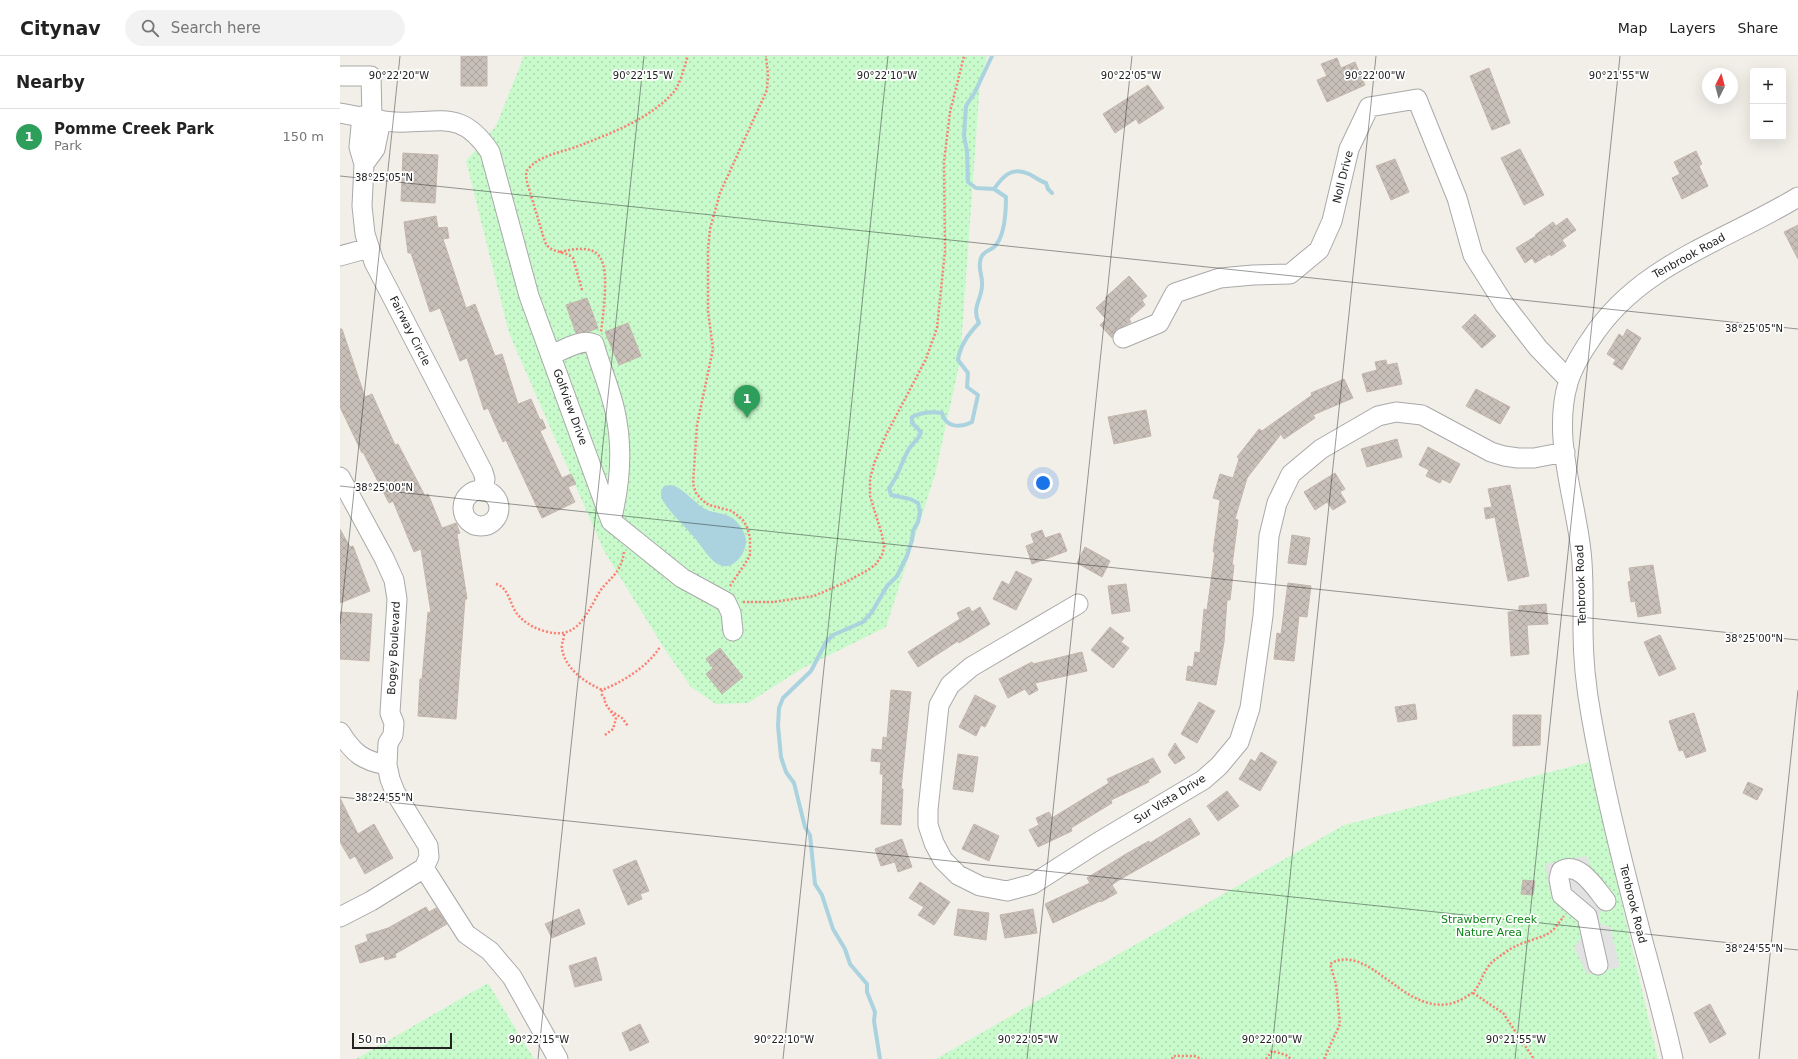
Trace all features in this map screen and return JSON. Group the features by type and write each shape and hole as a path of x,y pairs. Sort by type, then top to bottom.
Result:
{"street":[{"name":"Fairway Circle","path":"340,76 371,76 372,118 368,142 361,156 364,164 362,206 369,248 374,262 480,465 484,479 483,490"},
{"name":"Noll Drive","path":"1124,338 1159,323 1175,293 1220,278 1290,274 1319,250 1332,221 1349,149 1369,107 1417,99 1457,198 1473,255 1509,310 1538,348 1569,380"},
{"name":"Golfview Drive","path":"340,113 406,122 443,120 460,123 482,140 490,152 529,296 611,521"},
{"name":"Tenbrook Road","path":"1673,1059 1632,897 1598,752 1588,696 1584,654 1582,567 1577,522 1565,452 1563,413 1569,380 1591,337 1622,301 1645,281 1673,262 1764,217 1798,197"},
{"path":"340,256 369,248"},
{"path":"551,356 581,343 589,342 594,344 615,412 620,446 618,496 611,521 682,578 723,600 731,613 733,631"},
{"name":"Sur Vista Drive","path":"1078,604 971,667 950,685 939,705 928,810 928,825 934,844 943,860 958,875 980,886 1007,891 1033,884 1097,843 1203,780 1219,766 1239,742 1250,708 1263,616 1269,536 1277,503 1291,474 1321,449 1378,416 1396,412 1422,415 1491,452 1504,456 1534,458 1565,452"},
{"name":"Bogey Boulevard","path":"340,477 384,558 394,580 397,599 390,713 384,722 384,734 388,744 387,765 395,792 428,846 429,858 424,868"},
{"path":"340,732 348,744 360,757 375,763 387,765"},
{"path":"341,915 371,901 424,868 466,934 490,951 512,977 558,1059"},
{"path":"1598,965 1580,911 1562,895 1559,879 1561,872 1566,869 1576,870 1582,874 1606,901"},
{"path":"1580,911 1592,911 1606,901 1632,897"}],"path":[{"path":"582,290 573,258 551,249 544,242 527,182 527,169 544,158 596,139 629,124 654,109 676,90 688,56"},
{"path":"766,56 768,90 720,193 710,230 708,249 708,310 713,349 697,425 693,484 696,494 703,501 709,505 732,511 743,520 748,532 751,549 748,560 723,600 773,602 814,596 856,577 868,570 880,559 884,546 870,496 870,479 874,464 886,435 926,359 937,328 945,251 944,162 950,112 964,56"},
{"path":"558,252 573,249 590,250 596,252 604,264 605,295 601,333 602,339"},
{"path":"496,584 503,588 517,614 527,623 554,634 564,634 585,617 596,596 621,568 628,534"},
{"path":"564,634 562,650 572,669 581,678 602,690"},
{"path":"602,690 612,686 633,673 650,660 660,647"},
{"path":"602,690 602,695 606,699 605,703 616,719 615,725 605,736"},
{"path":"611,710 622,718 628,726"},
{"path":"1324,1059 1340,1024 1336,984 1330,964 1340,958 1354,960 1374,969 1390,983 1415,999 1437,1004 1455,1002 1473,993 1490,963 1515,946 1551,932 1580,911"},
{"path":"1473,993 1503,1013 1534,1059"},
{"path":"1266,1059 1272,1051 1286,1055 1291,1059"},
{"path":"1172,1059 1173,1056 1194,1056 1202,1059"}],"green space":[{"path":"523,56 987,56 980,82 960,361 935,475 886,627 803,668 748,703 716,704 691,687 664,648 604,551 509,333 466,161 496,126"},
{"name":"Strawberry Creek Nature Area","path":"1589,762 1658,1059 936,1059 1344,825"},
{"path":"488,983 534,1059 356,1059"}],"shaded area":[{"path":"1587,856 1604,908 1599,914 1599,921 1603,926 1610,926 1620,967 1587,974 1574,947 1581,938 1578,917 1550,892 1545,864"}],"water":[{"path":"664,486 675,486 684,492 705,509 729,516 738,523 745,534 746,544 742,555 735,563 725,566 716,563 670,510 663,501 661,494"}],"building":[{"path":"461,56 487,56 487,86 461,86"},
{"path":"1337,58 1341,68 1355,62 1365,85 1327,102 1317,80 1327,76 1321,64"},
{"path":"1489,68 1510,123 1492,130 1470,76"},
{"path":"1148,85 1164,108 1139,124 1136,119 1115,133 1103,114"},
{"path":"1520,149 1544,195 1524,205 1501,158"},
{"path":"1696,151 1702,164 1699,166 1708,186 1682,199 1672,178 1680,174 1674,162"},
{"path":"403,153 438,155 435,203 401,201"},
{"path":"1395,159 1409,192 1391,200 1376,166"},
{"path":"436,216 438,228 447,227 449,238 443,239 466,308 475,304 495,356 502,354 518,404 531,399 540,420 542,419 546,428 540,431 562,478 571,474 576,484 568,487 575,502 542,518 506,440 503,442 488,408 484,410 467,358 460,361 440,308 430,312 411,253 408,253 404,222"},
{"path":"1567,218 1576,230 1562,240 1566,246 1551,256 1550,254 1535,263 1532,258 1525,263 1516,248 1536,236 1535,235 1553,222 1556,226"},
{"path":"1798,225 1798,259 1784,232"},
{"path":"1129,276 1147,296 1142,300 1145,305 1129,319 1131,322 1115,331 1112,338 1100,325 1106,319 1096,308"},
{"path":"587,298 598,328 588,332 576,333 566,305"},
{"path":"1475,314 1496,336 1482,348 1462,327"},
{"path":"628,323 641,356 619,365 605,332"},
{"path":"340,329 342,329 365,397 372,394 395,445 398,444 425,496 428,494 442,528 456,523 460,533 457,534 467,599 465,599 456,719 418,716 420,679 422,679 428,612 431,613 421,549 414,552 393,501 389,503 363,452 362,453 340,407"},
{"path":"1627,329 1641,338 1622,370 1613,364 1616,360 1607,354 1619,334 1623,337"},
{"path":"1386,360 1387,365 1397,363 1402,384 1367,392 1362,374 1377,370 1375,362"},
{"path":"1344,379 1353,398 1313,415 1315,418 1284,439 1281,434 1247,478 1235,519 1238,520 1232,565 1234,565 1230,600 1227,600 1224,642 1216,685 1186,680 1188,666 1193,667 1195,652 1200,653 1204,609 1207,610 1215,552 1213,552 1220,500 1213,498 1220,474 1233,478 1239,459 1237,457 1259,429 1262,431 1312,395 1311,393"},
{"path":"1476,389 1510,407 1500,424 1466,406"},
{"path":"1146,410 1151,436 1114,444 1108,417"},
{"path":"1397,439 1402,457 1367,467 1361,449"},
{"path":"1428,447 1460,464 1450,483 1442,479 1440,483 1426,476 1429,470 1419,465"},
{"path":"1335,473 1345,489 1340,492 1346,502 1333,510 1327,502 1315,510 1304,492"},
{"path":"1510,485 1529,576 1508,581 1495,517 1486,519 1484,508 1492,507 1488,489"},
{"path":"340,529 350,547 353,546 370,591 340,603"},
{"path":"1042,530 1045,538 1060,533 1067,551 1032,564 1026,546 1034,543 1031,534"},
{"path":"1292,535 1310,538 1306,565 1288,563"},
{"path":"1085,547 1110,561 1102,577 1077,563"},
{"path":"1653,565 1661,613 1638,617 1635,601 1631,602 1628,582 1631,581 1629,568"},
{"path":"1016,571 1032,579 1016,610 993,599 1002,581 1009,585"},
{"path":"1288,583 1311,586 1307,617 1299,616 1294,661 1274,659 1277,633 1281,634"},
{"path":"1126,584 1130,611 1112,614 1108,586"},
{"path":"1546,604 1548,624 1527,625 1529,654 1511,656 1508,612 1519,611 1519,606"},
{"path":"969,607 972,612 980,607 990,624 959,643 958,641 918,667 908,652 960,619 957,613"},
{"path":"340,612 372,614 369,661 340,659"},
{"path":"1110,627 1124,638 1121,642 1129,648 1113,668 1091,650"},
{"path":"1660,635 1676,669 1659,676 1644,642"},
{"path":"720,648 743,677 722,694 706,674 713,668 706,659"},
{"path":"1082,652 1087,671 1035,683 1038,690 1029,695 1025,689 1008,698 999,679 1032,662 1033,664"},
{"path":"891,690 911,692 901,789 903,789 901,825 881,824 883,774 880,774 881,762 871,761 872,749 882,750 883,737 887,738"},
{"path":"975,695 996,706 985,727 981,725 976,736 959,727"},
{"path":"1199,702 1215,711 1197,743 1181,734"},
{"path":"1415,704 1417,719 1398,722 1395,707"},
{"path":"1694,713 1706,751 1686,758 1683,750 1679,751 1669,721"},
{"path":"1513,715 1541,715 1540,745 1513,746"},
{"path":"1175,743 1185,758 1175,764 1168,755"},
{"path":"1261,752 1277,762 1260,791 1239,779 1251,759 1255,762"},
{"path":"958,754 978,757 973,792 953,789"},
{"path":"1153,758 1161,772 1148,780 1149,782 1111,800 1112,803 1071,828 1072,831 1038,847 1029,830 1039,825 1036,818 1049,812 1052,818 1109,783 1107,779"},
{"path":"1748,782 1763,789 1757,800 1743,793"},
{"path":"1227,791 1239,806 1218,821 1207,806"},
{"path":"340,798 358,834 374,824 393,858 365,874 355,856 350,859 340,842"},
{"path":"1190,818 1200,834 1119,880 1112,885 1117,893 1101,902 1100,901 1053,923 1045,904 1090,883 1087,878 1149,841 1150,843"},
{"path":"974,824 999,836 989,861 962,849"},
{"path":"902,839 912,867 898,872 895,862 881,866 875,849"},
{"path":"636,860 649,891 640,894 642,899 628,905 613,870"},
{"path":"1523,880 1535,881 1533,895 1521,894"},
{"path":"920,882 950,902 934,925 918,915 924,907 909,898"},
{"path":"426,907 429,912 436,908 447,924 395,954 396,957 385,960 384,956 360,963 355,946 368,941 366,935 388,928"},
{"path":"579,909 585,924 552,938 545,924"},
{"path":"958,909 989,913 986,940 954,935"},
{"path":"1033,909 1037,933 1005,938 1000,915"},
{"path":"596,957 602,980 575,987 569,966"},
{"path":"1710,1004 1726,1034 1710,1043 1694,1013"},
{"path":"640,1024 649,1042 630,1051 622,1033"}],"waterway":[{"path":"880,1059 874,1021 875,1012 867,992 867,984 850,964 845,949 833,929 822,895 815,884 810,835 805,827 794,783 786,772 781,757 778,726 779,708 783,698 811,671 826,642 833,635 863,622 872,612 887,586 897,576 907,556 913,531 918,522 920,513 918,503 910,499 891,495 889,488 895,479 909,449 919,437 921,432 912,423 912,417 923,413 938,412 942,413 944,418 950,424 958,426 972,422 978,395 967,387 968,373 958,360 965,340 979,323 976,308 982,290 980,262 983,254 994,247 1001,237 1006,209 1006,197 994,189 976,188 968,182 967,151 964,136 966,106 975,92 992,56"},
{"path":"994,189 1005,176 1018,171 1029,174 1046,183 1048,189 1052,193"}],"place":[{"name":"Pomme Creek Park","path":"747,418"}]}
